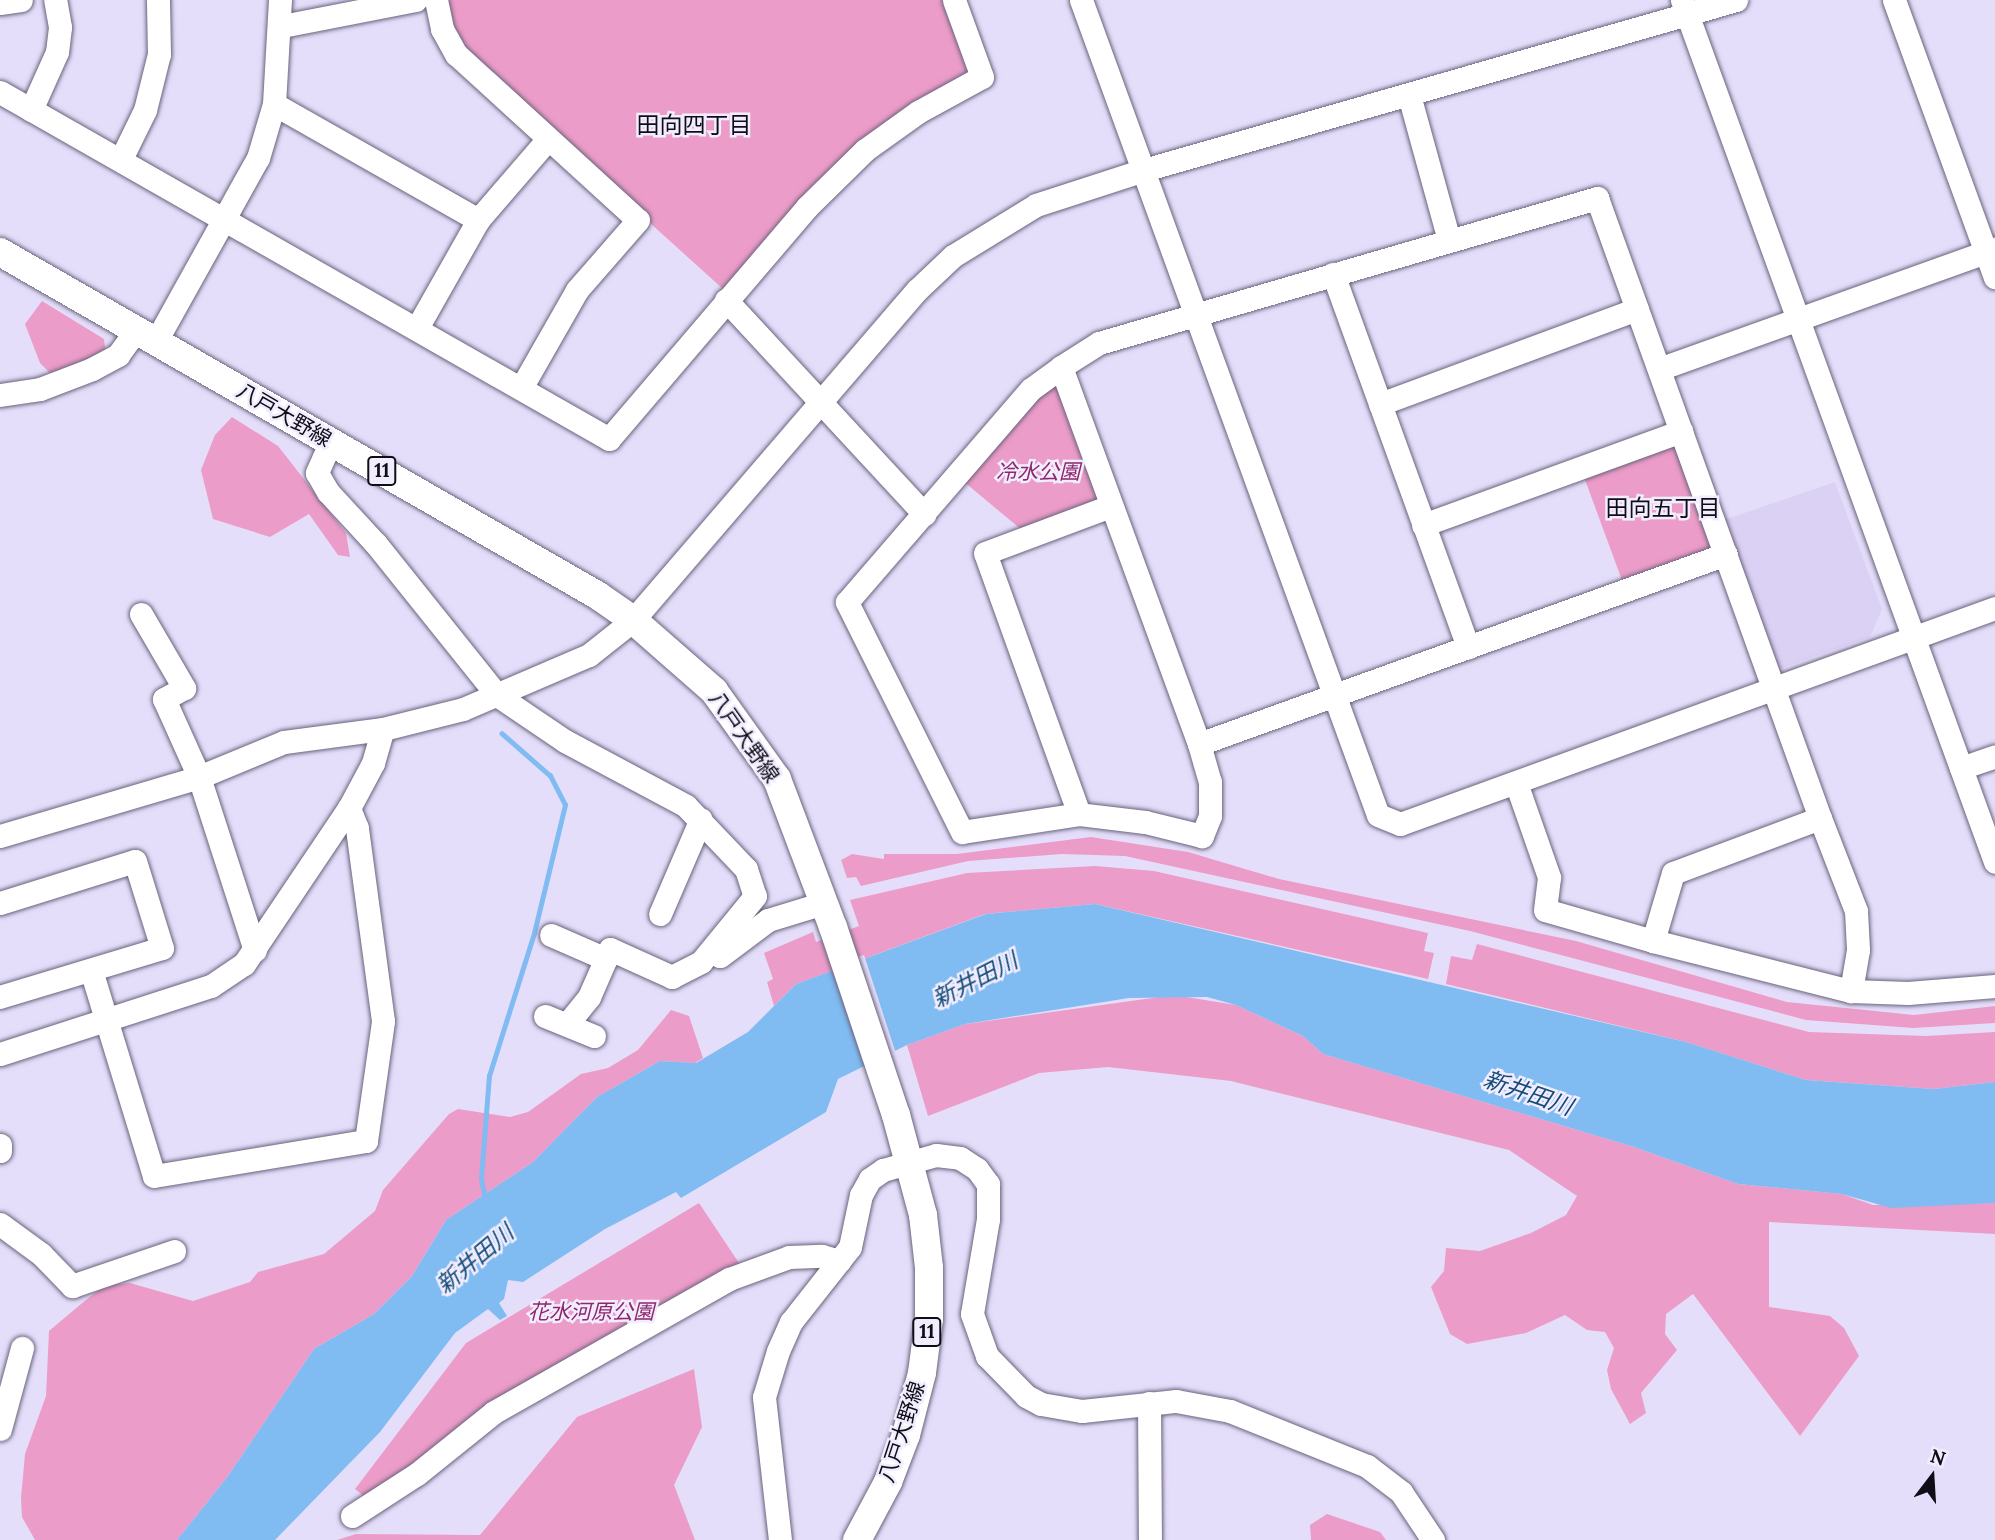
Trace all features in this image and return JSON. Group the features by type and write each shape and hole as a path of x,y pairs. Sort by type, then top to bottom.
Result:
{"main road":[{"name":"八戸大野線","path":"0,252 575,581 633,620 714,691 777,779 829,915 896,1115 923,1215 929,1268 929,1319 922,1373 888,1482 857,1540"}],"street":[{"path":"0,4 21,0"},
{"path":"31,110 57,52 60,27 55,0"},
{"path":"121,159 145,110 159,54 158,0"},
{"path":"0,395 40,389 92,369 146,336 225,220 258,158 274,104 282,26 280,0"},
{"path":"282,26 416,0"},
{"path":"436,0 442,29 456,54 638,220 577,290 521,388"},
{"path":"0,92 609,439 807,207 865,150 918,112 982,77 954,0"},
{"path":"1081,0 1378,815 1400,824 1995,608"},
{"path":"0,836 199,777 284,742 383,729 463,709 589,655 633,620 819,403 953,256 1036,205 1144,170 1409,95 1685,7 1736,0"},
{"path":"1895,0 1991,251 1995,277"},
{"path":"1685,7 1995,862"},
{"path":"1409,95 1449,240"},
{"path":"274,104 478,220"},
{"path":"417,328 478,220 548,139"},
{"path":"1061,367 1199,744 1210,782 1210,816 1202,836 1145,822 1079,814 962,832 847,601 1031,388 1061,367 1099,343 1597,198 1856,911 1858,950 1851,991"},
{"path":"1659,369 1991,251"},
{"path":"1333,274 1468,647"},
{"path":"726,300 924,514"},
{"path":"1380,404 1637,309"},
{"path":"1423,525 1681,431"},
{"path":"331,441 317,473 328,492 376,544 497,695 565,741 665,792 701,819 746,869 755,896 712,950 685,974 672,977 610,949 589,997 567,1024"},
{"path":"1079,814 985,553 1111,506"},
{"path":"1199,744 1726,554"},
{"path":"141,614 184,688 164,699 199,777 255,950"},
{"path":"0,1054 211,986 244,964 349,808 373,763 383,729"},
{"path":"1961,768 1995,756"},
{"path":"1516,783 1549,877 1545,910 1653,941 1851,991 1908,993 1995,986"},
{"path":"91,970 153,1176 366,1141 383,1021 357,828 349,808"},
{"path":"1653,941 1673,873 1820,818"},
{"path":"660,914 701,819"},
{"path":"0,903 135,862 162,948 0,997"},
{"path":"712,950 720,957 768,920 829,915"},
{"path":"551,934 606,959"},
{"path":"545,1016 594,1036"},
{"path":"0,1145 0,1151"},
{"path":"779,1540 764,1397 791,1322 849,1247 861,1195 870,1179 909,1160 936,1155 960,1158 977,1169 988,1184 988,1219 972,1314 978,1338 1000,1372 1026,1396 1061,1409 1149,1403 1210,1405 1367,1466 1401,1492 1433,1540"},
{"path":"0,1224 41,1254 72,1286 174,1251"},
{"path":"352,1516 417,1474 494,1412 729,1279 789,1257 822,1256 839,1261"},
{"path":"0,1429 22,1348"},
{"path":"1149,1403 1150,1540"}],"shaded area":[{"path":"1835,482 1882,609 1870,637 1776,670 1721,521"}],"green space":[{"path":"450,0 945,0 969,68 967,77 926,97 723,289 472,62 460,49 445,9"},
{"path":"42,301 104,339 106,355 54,377 40,363 25,324"},
{"name":"冷水公園","path":"1051,383 1061,385 1101,494 1097,503 1023,531 963,481"},
{"path":"232,417 278,446 346,533 350,557 338,555 309,514 270,537 213,519 201,470 215,435"},
{"path":"1673,444 1679,447 1715,545 1711,551 1623,583 1584,477"},
{"path":"1091,837 1188,852 1279,879 1576,941 1787,1002 1914,1015 1995,1006 1995,1023 1913,1028 1806,1020 1470,931 1125,856 1062,854 968,861 861,886 856,877 847,878 841,860 852,854 884,859 884,854 957,854"},
{"path":"1095,866 1154,871 1428,933 1424,951 1434,953 1428,979 1095,904 985,914 796,984 774,1006 767,982 773,979 764,953 813,932 816,942 859,926 850,900 967,873"},
{"path":"1477,944 1809,1032 1926,1036 1995,1032 1995,1082 1934,1089 1806,1080 1686,1042 1446,984 1451,956 1472,960"},
{"path":"1174,995 1236,1005 1303,1036 1323,1054 1634,1147 1738,1184 1842,1194 1873,1205 1995,1203 1995,1234 1769,1222 1769,1307 1830,1316 1844,1328 1859,1356 1800,1436 1693,1294 1666,1314 1665,1334 1677,1350 1641,1393 1646,1413 1630,1424 1611,1389 1607,1370 1614,1348 1605,1332 1587,1330 1565,1315 1526,1333 1467,1344 1450,1334 1431,1287 1444,1271 1446,1248 1480,1251 1531,1233 1566,1215 1577,1196 1509,1150 1231,1081 1108,1067 1039,1073 928,1116 907,1045 965,1024"},
{"path":"671,1010 689,1016 703,1058 695,1063 660,1061 597,1097 533,1162 446,1220 412,1276 374,1314 314,1349 228,1476 177,1540 35,1540 22,1517 21,1498 25,1454 46,1396 49,1331 87,1299 106,1285 130,1283 193,1301 250,1282 258,1272 324,1254 375,1211 383,1190 449,1114 458,1109 510,1117 528,1112 581,1074 608,1068 638,1050"},
{"name":"花水河原公園","path":"699,1203 741,1266 370,1501 355,1489 466,1343"},
{"path":"694,1369 702,1427 674,1485 695,1540 337,1540 356,1534 480,1535 577,1417"},
{"path":"1327,1514 1380,1532 1386,1540 1311,1540 1310,1525"}],"water":[{"name":"新井田川","path":"1095,904 1686,1042 1806,1080 1934,1089 1995,1082 1995,1203 1891,1208 1842,1194 1738,1184 1634,1147 1323,1054 1303,1036 1236,1005 1207,997 1129,998 965,1024 907,1045 838,1079 826,1112 681,1198 676,1192 605,1229 523,1282 508,1280 504,1299 499,1303 507,1316 500,1320 488,1309 455,1333 380,1432 275,1540 177,1540 228,1476 314,1349 374,1314 412,1276 446,1220 533,1162 597,1097 660,1061 696,1063 748,1032 796,984 986,914"}],"pier":[{"path":"864,955 896,1054 864,1064 832,966"}],"waterway":[{"path":"485,1199 481,1179 489,1076 534,933 565,805 550,776 502,734"}],"district":[{"name":"田向四丁目","path":"694,125"},
{"name":"田向五丁目","path":"1663,508"}]}
